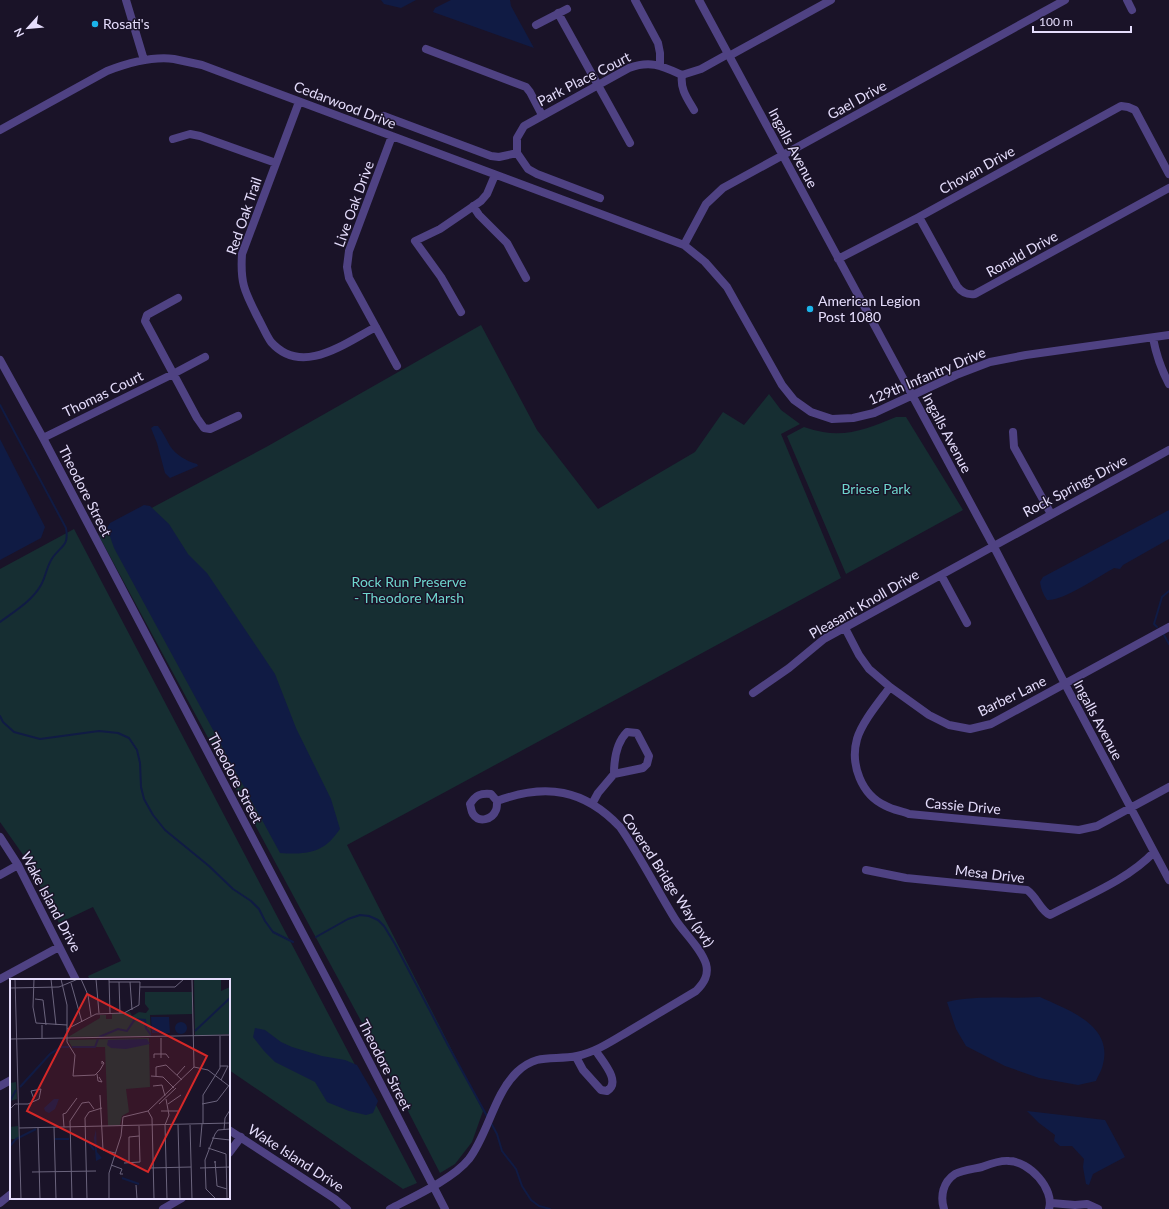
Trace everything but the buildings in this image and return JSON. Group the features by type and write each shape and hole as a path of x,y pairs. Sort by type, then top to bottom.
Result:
{"street":[{"path":"126,0 144,60"},
{"path":"635,0 658,43 660,66"},
{"name":"Ingalls Avenue","path":"699,0 993,545 1064,684 1169,880"},
{"path":"694,110 683,90 681,82 682,75 701,69 729,55 831,0"},
{"name":"Gael Drive","path":"684,246 706,204 723,188 1065,0"},
{"path":"1127,0 1132,10"},
{"path":"536,25 567,9"},
{"path":"558,13 630,143"},
{"path":"426,50 526,87 542,115"},
{"name":"Cedarwood Drive","path":"0,130 107,71 144,60 173,59 202,65 684,246"},
{"name":"Park Place Court","path":"517,153 517,138 524,126 629,68 640,64 650,64 660,66 682,75"},
{"name":"Red Oak Trail","path":"299,102 242,254 241,268 245,293 271,341 288,354 300,357 311,357 323,354 376,327"},
{"name":"Chovan Drive","path":"838,259 920,217 1121,106 1135,110 1169,174"},
{"path":"384,116 491,156 498,157 517,153 528,169 537,174 600,198"},
{"path":"173,139 190,134 200,136 276,163"},
{"name":"Live Oak Drive","path":"392,136 349,251 347,267 349,278 397,366"},
{"path":"461,312 441,278 415,241 440,229 481,201 487,194 495,175"},
{"name":"Ronald Drive","path":"920,217 957,286 962,292 971,295 976,294 1169,188"},
{"path":"473,206 507,244 526,278"},
{"name":"129th Infantry Drive","path":"684,246 706,262 727,286 782,385 794,400 811,412 832,419 853,418 874,413 956,375 990,362 1169,336"},
{"path":"178,298 147,315 145,321 197,418 204,428 210,429 238,416"},
{"path":"1153,338 1162,372 1169,384"},
{"name":"Thomas Court","path":"43,438 174,374 205,357"},
{"name":"Theodore Street","path":"0,360 43,438 296,920 445,1209"},
{"path":"1013,432 1014,447 1051,514"},
{"name":"Rock Springs Drive","path":"993,545 1169,450"},
{"name":"Pleasant Knoll Drive","path":"753,693 789,668 824,639 993,545"},
{"path":"941,575 967,623"},
{"name":"Barber Lane","path":"844,628 859,655 869,669 890,688 929,715 949,726 970,729 991,724 1169,626"},
{"name":"Cassie Drive","path":"890,688 864,724 857,738 855,753 856,767 860,780 868,793 885,806 909,814 1079,830 1097,826 1169,787"},
{"path":"592,804 598,793 614,774 643,768 647,764 649,756 637,733 627,732 622,737 614,759 614,774"},
{"name":"Covered Bridge Way (pvt)","path":"433,1186 457,1171 469,1159 505,1087 517,1072 531,1062 544,1058 576,1057 596,1051 696,991 703,984 706,976 706,965 703,957 675,919 620,827 608,814 592,804 572,795 553,790 530,792 497,801"},
{"name":"Wake Island Drive","path":"0,837 18,865 75,979"},
{"name":"Mesa Drive","path":"866,870 906,878 1027,890 1033,894 1045,912 1050,915 1119,879 1140,865 1154,852"},
{"path":"0,875 18,865"},
{"path":"0,979 59,947"},
{"path":"576,1057 584,1070 601,1090 607,1091 612,1086 613,1078 596,1051"},
{"path":"0,1086 10,1081"},
{"name":"Wake Island Drive","path":"230,1131 335,1198 347,1209"},
{"path":"230,1152 241,1137"},
{"path":"944,1209 942,1202 942,1190 955,1174 1009,1160 1026,1165 1037,1175 1046,1187 1050,1206 1076,1207 1087,1204 1098,1209"},
{"path":"390,1209 433,1186"},
{"path":"0,1203 10,1195"},
{"path":"163,1209 180,1199"}],"green space":[{"name":"Rock Run Preserve - Theodore Marsh","path":"481,325 537,430 598,509 695,452 723,412 744,425 769,394 781,410 800,424 781,434 841,578 347,845 483,1111 472,1142 455,1164 440,1173 374,1045 99,536 268,446"},
{"name":"Briese Park","path":"896,417 906,417 963,510 846,574 787,436 804,427 832,433 851,432"},
{"path":"74,529 417,1183 403,1189 230,1071 230,979 90,979 88,976 121,961 93,907 59,923 26,859 0,822 0,569"}],"water":[{"path":"381,0 416,0 401,8 384,4"},
{"path":"451,0 510,0 511,6 534,48 433,12 435,8"},
{"path":"158,426 170,446 178,455 197,464 198,466 170,478 165,473 157,443 151,428"},
{"path":"0,439 45,527 41,538 0,560"},
{"path":"144,505 150,506 169,524 188,554 207,573 275,674 296,728 331,799 340,829 323,847 305,853 280,853 114,548 107,528 110,523"},
{"path":"1169,510 1169,539 1123,565 1120,569 1114,568 1071,593 1053,600 1047,600 1040,585 1043,577"},
{"path":"1040,997 1063,1007 1086,1021 1095,1029 1101,1039 1104,1050 1101,1071 1096,1081 1078,1085 1039,1078 1005,1066 966,1046 956,1029 947,1002 981,998"},
{"path":"255,1028 265,1030 281,1042 292,1047 322,1056 345,1060 357,1065 378,1101 373,1113 366,1115 349,1111 327,1102 315,1082 275,1062 264,1051 253,1037"},
{"path":"1027,1111 1105,1120 1125,1157 1093,1174 1089,1185 1086,1184 1083,1167 1084,1159 1072,1146 1060,1146 1054,1141 1055,1135 1039,1123"}],"waterway":[{"path":"0,405 66,528 67,534 66,542 51,560 43,582 37,591 23,605 0,622"},
{"path":"1157,627 1154,624 1162,597 1169,591"},
{"path":"1164,635 1169,644"},
{"path":"0,716 3,722 14,732 40,739 99,731 118,733 129,738 137,750 140,763 141,787 144,799 153,815 165,830 209,866 233,889 251,901 259,909 273,932 293,942"},
{"path":"316,937 348,919 360,915 369,916 378,920 384,926 488,1118"},
{"path":"491,1123 497,1134 502,1151 516,1169 522,1186 531,1200 539,1206 550,1209"}],"place":[{"name":"Rosati's","path":"95,24"},
{"name":"American Legion Post 1080","path":"810,309"}]}
